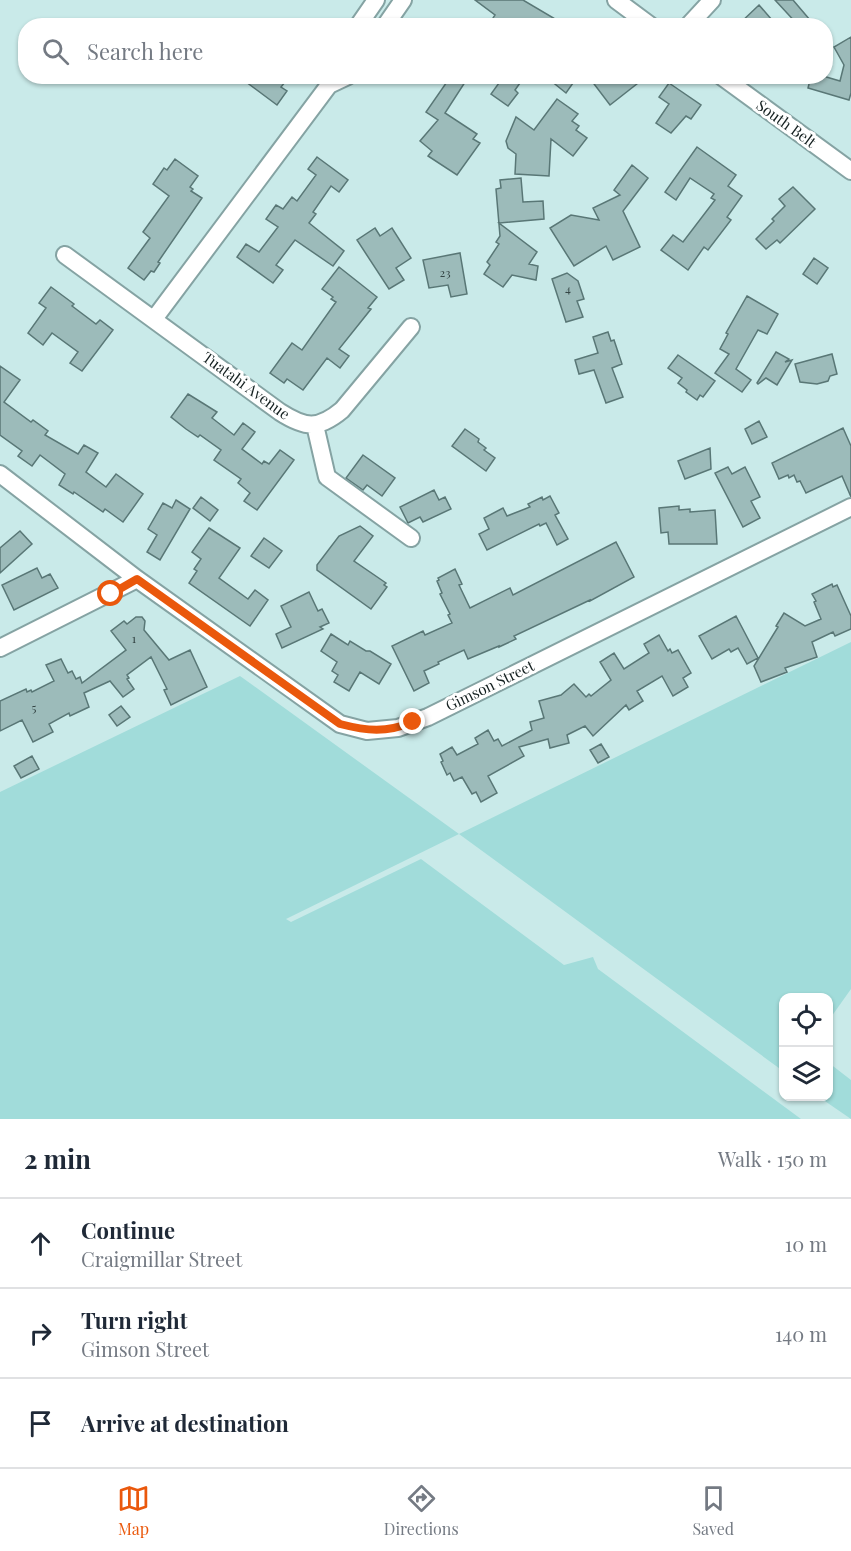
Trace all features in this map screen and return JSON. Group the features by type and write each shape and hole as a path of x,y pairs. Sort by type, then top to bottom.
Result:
{"street":[{"path":"364,18 376,0"},
{"path":"391,18 403,0"},
{"path":"616,0 640,18"},
{"path":"695,18 712,0"},
{"path":"154,319 327,84"},
{"name":"South Belt","path":"732,84 851,171"},
{"name":"Tuatahi Avenue","path":"65,255 280,412 298,424 315,425"},
{"path":"411,327 342,411 330,420 315,425 327,477 411,538"},
{"name":"Gimson Street","path":"0,474 137,579 340,724 368,731 398,728 428,717 851,507"},
{"path":"0,648 137,579"}],"shaded area":[{"path":"851,642 851,989 833,1014 833,993 779,993 779,1068 459,834"},
{"path":"240,676 459,834 286,919 291,922 421,859 564,965 593,957 598,969 801,1119 0,1119 0,792"},
{"path":"833,1066 851,1080 851,1119 825,1101 833,1101"}],"building":[{"path":"475,0 523,0 553,18 493,18 495,15"},
{"path":"775,0 793,0 808,18 792,18"},
{"path":"759,5 770,18 745,18"},
{"path":"851,37 849,100 808,88 809,84 833,84 833,79 840,81 844,65 834,47"},
{"path":"249,84 283,84 281,87 287,91 277,105"},
{"path":"445,84 464,84 445,113 477,134 473,139 480,143 457,175 428,156 432,151 420,141 438,120 426,112"},
{"path":"498,84 519,84 515,90 518,93 508,106 491,94"},
{"path":"555,84 572,84 566,93"},
{"path":"594,84 637,84 610,105"},
{"path":"670,84 701,105 691,119 686,116 671,133 656,123 669,104 659,97"},
{"path":"557,99 578,114 572,121 579,126 576,130 587,138 573,156 551,139 549,176 515,174 516,154 508,148 506,141 516,117 534,130"},
{"path":"697,147 736,175 728,186 742,196 727,217 731,220 708,250 704,247 688,270 661,250 673,235 683,242 715,200 711,198 714,194 690,178 676,200 665,192"},
{"path":"317,157 348,180 339,192 331,186 313,212 316,214 309,223 344,251 333,266 295,240 276,265 283,270 273,283 237,257 246,244 259,252 278,227 266,219 276,205 283,209 292,197 297,201 316,175 308,169"},
{"path":"175,159 198,176 190,187 193,189 191,191 202,198 158,262 160,263 154,272 151,271 144,280 128,268 150,238 143,232 169,196 153,184 164,168 167,170"},
{"path":"632,165 648,178 623,211 640,247 613,260 606,246 574,266 550,228 571,215 599,220 593,208 620,195 614,190"},
{"path":"521,178 523,202 543,201 544,219 499,223 537,252 529,264 538,266 536,280 512,275 503,287 484,274 490,265 487,262 499,244 496,242 500,236 496,189 501,188 500,180"},
{"path":"793,187 815,209 780,243 777,240 766,249 756,239 785,206 779,199"},
{"path":"375,228 380,236 392,228 411,258 396,268 404,280 389,289 357,240"},
{"path":"460,253 467,294 451,297 448,285 429,288 423,260"},
{"path":"814,258 828,268 817,284 803,274"},
{"path":"339,267 377,297 368,308 371,309 339,349 349,356 340,368 327,358 303,390 287,379 284,383 270,373 292,343 302,350 336,302 322,289"},
{"path":"567,273 578,281 584,299 577,301 583,317 566,322 552,279"},
{"path":"51,287 96,324 100,320 113,330 82,371 70,363 78,352 52,333 43,345 28,333 46,308 39,303"},
{"path":"747,296 778,314 767,334 758,330 736,369 751,380 742,392 715,373 729,354 720,349 728,334 726,333"},
{"path":"608,332 611,341 614,340 622,364 612,368 623,397 606,403 594,370 579,374 575,360 598,353 593,337"},
{"path":"776,352 789,359 785,362 792,360 777,385 766,378 758,384 757,383"},
{"path":"832,354 837,374 830,376 828,381 817,384 800,382 795,364"},
{"path":"678,355 715,381 703,397 700,395 697,400 686,392 687,390 678,383 682,378 668,368"},
{"path":"0,366 20,380 4,402 31,422 33,420 48,431 45,435 78,454 84,445 98,453 86,472 106,487 116,474 143,494 123,522 105,509 103,512 74,492 73,494 59,485 65,474 40,455 32,466 18,456 22,451 0,435"},
{"path":"188,394 217,412 212,418 234,435 243,423 255,432 242,449 262,464 264,461 269,464 280,450 294,460 257,510 244,501 250,493 238,483 241,479 214,460 221,450 200,435 198,437 171,417"},
{"path":"759,421 767,437 752,444 745,429"},
{"path":"843,428 851,446 851,497 842,476 806,493 794,475 779,479 772,463"},
{"path":"465,429 479,439 478,442 486,448 484,450 495,458 486,471 452,446"},
{"path":"710,448 711,469 685,479 678,461"},
{"path":"363,455 395,478 382,496 367,485 363,490 346,478"},
{"path":"728,467 732,474 745,467 760,497 751,501 760,518 743,527 715,473"},
{"path":"434,490 439,500 445,497 451,509 423,522 420,517 408,523 400,507"},
{"path":"550,496 559,513 555,515 568,539 557,545 546,523 540,526 539,524 487,550 479,534 489,529 484,518 503,508 507,516 530,507 528,504 542,497 543,500"},
{"path":"201,497 218,510 210,521 193,508"},
{"path":"176,500 190,509 160,560 147,552 157,535 148,529 163,503 172,508"},
{"path":"679,506 679,510 690,509 690,512 715,510 717,544 669,544 668,532 661,533 659,508"},
{"path":"360,526 373,536 354,561 386,583 384,585 387,587 371,609 317,570 317,565 339,536"},
{"path":"209,528 240,548 219,578 248,599 255,590 268,600 250,626 189,583 201,559 192,552"},
{"path":"20,531 32,544 0,573 0,548"},
{"path":"264,538 282,551 269,568 251,556"},
{"path":"616,542 634,577 590,601 514,636 516,639 499,647 468,659 464,650 438,662 439,664 424,671 429,683 414,691 392,646 423,631 425,635 452,623 440,594 442,593 438,578 455,569 462,584 459,585 470,608 510,588 513,595"},
{"path":"37,568 42,578 50,574 58,588 14,610 2,585"},
{"path":"832,584 833,587 837,585 851,616 851,629 835,636 833,632 812,642 817,657 785,668 787,672 761,682 754,666 784,613 805,626 821,619 812,594"},
{"path":"309,592 318,611 322,609 329,623 320,627 323,629 282,648 276,634 291,627 281,606"},
{"path":"736,616 758,658 747,664 738,648 731,652 729,649 712,659 699,636"},
{"path":"136,617 142,617 145,621 144,630 169,660 190,650 207,687 171,705 164,690 167,689 151,657 127,675 134,689 123,697 110,681 84,693 89,707 70,716 69,713 49,724 53,732 33,742 22,720 0,731 0,701 26,689 27,692 31,690 32,692 54,681 46,665 61,659 68,673 72,671 76,679 80,677 82,683 126,650 111,631 124,621 127,624"},
{"path":"331,634 348,645 350,641 370,651 391,664 379,684 360,672 349,691 334,682 338,675 332,671 337,662 321,651"},
{"path":"659,635 668,651 670,649 672,653 678,650 691,673 683,678 688,687 673,696 662,676 637,691 643,701 629,710 626,705 593,736 585,726 567,735 569,743 550,748 548,739 519,747 524,756 488,776 497,793 481,802 476,792 472,794 462,777 454,781 450,773 447,775 440,754 452,747 457,755 478,744 475,738 488,730 494,741 498,739 502,746 532,730 530,722 544,718 539,701 561,695 574,684 586,697 589,694 591,696 611,680 600,662 614,653 624,669 649,653 644,644"},
{"path":"121,706 130,717 117,726 109,715"},
{"path":"601,744 609,757 598,763 590,750"},
{"path":"32,756 39,769 21,778 14,766"}],"route":[{"path":"111,594 137,579 340,724 368,731 398,728 413,722"}]}
